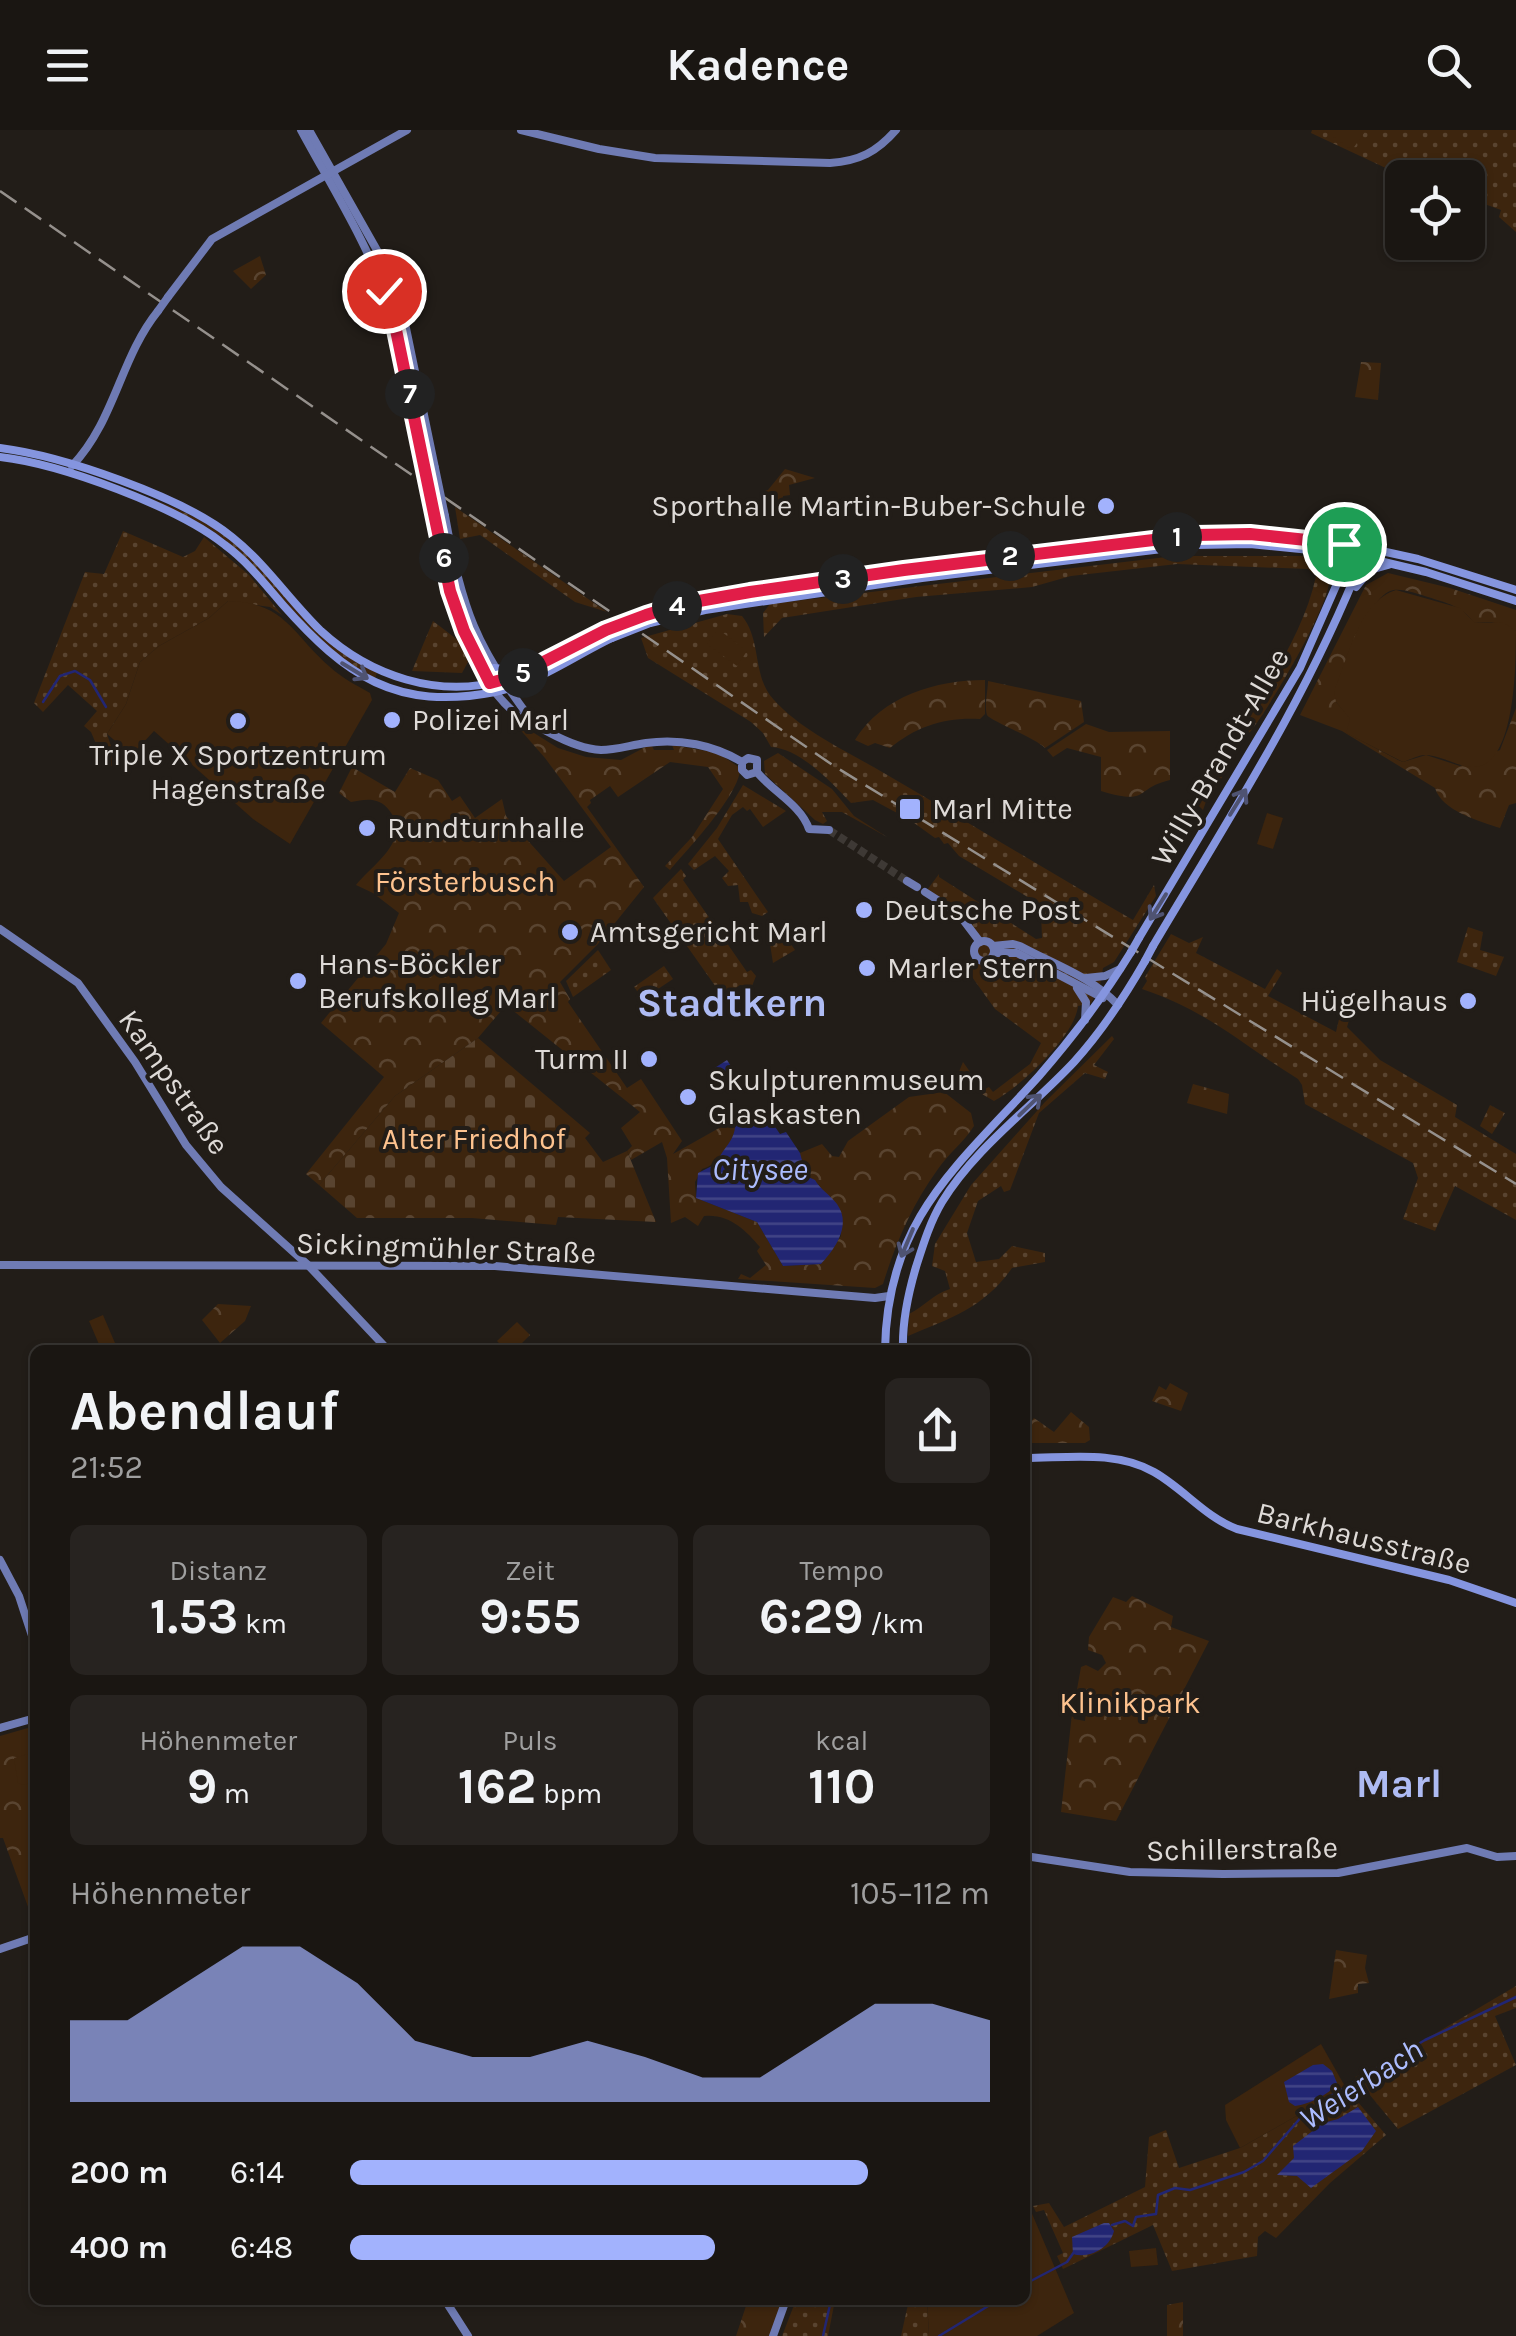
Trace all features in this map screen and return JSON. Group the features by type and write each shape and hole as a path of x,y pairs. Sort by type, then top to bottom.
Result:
{"main road":[{"path":"0,448 72,466 161,497 220,527 249,552 322,632 375,668 420,683 504,685"},
{"path":"0,458 65,472 177,514 205,529 254,572 326,651 359,676 386,687 424,696 497,692 609,634"},
{"path":"494,668 513,670 707,600 904,570 1195,535 1250,534 1352,550 1363,558 1516,601"},
{"path":"648,619 922,578 1195,545 1367,548 1418,559 1516,590"},
{"path":"1302,548 1326,556 1334,565 1338,578 1335,594"},
{"name":"Willy-Brandt-Allee","path":"903,1345 903,1318 913,1276 942,1203 974,1162 1076,1060 1118,1005 1286,724 1339,619 1367,548"},
{"name":"Willy-Brandt-Allee","path":"884,1345 888,1296 905,1245 933,1193 1085,1020 1120,970 1300,668 1352,550"},
{"path":"1339,619 1364,575 1392,564"},
{"name":"Barkhausstraße","path":"1030,1458 1099,1457 1126,1461 1156,1473 1211,1516 1237,1529 1450,1580 1516,1602"}],"street":[{"path":"301,130 329,172"},
{"path":"309,130 370,256 392,314 431,469 456,609 490,683 517,715 584,747 602,750 674,742 718,749 742,762 746,774 758,772 776,793 800,811 809,829 830,830"},
{"path":"72,466 101,427 136,342 212,239 408,130"},
{"path":"521,130 655,158 741,162 853,160 875,151 896,130"},
{"path":"440,517 472,627 504,685 536,725"},
{"path":"907,881 958,913 980,942"},
{"name":"Kampstraße","path":"0,930 78,983 191,1152 242,1208 308,1265 383,1345"},
{"path":"980,942 988,942 994,950 1016,952 1074,985 1106,991"},
{"path":"980,942 974,950 978,959 989,960 994,950 1012,944 1106,991 1118,1005"},
{"path":"1083,978 1120,970"},
{"path":"1074,985 1086,1002 1085,1020"},
{"path":"282,1266 288,1258 288,1246"},
{"name":"Sickingmühler Straße","path":"0,1265 495,1266 847,1296 888,1296"},
{"path":"326,1284 329,1271 336,1266"},
{"path":"0,1560 19,1596 30,1629"},
{"path":"0,1728 30,1719"},
{"name":"Schillerstraße","path":"1030,1857 1153,1874 1338,1874 1467,1848 1497,1857 1516,1856"},
{"path":"0,1949 30,1939"},
{"path":"448,2305 468,2336"},
{"path":"772,2336 784,2305"}],"green space":[{"path":"1324,130 1360,130 1364,133 1352,150"},
{"path":"1516,130 1516,232 1499,217 1501,210 1485,204 1485,160 1385,160 1385,168 1311,133"},
{"path":"260,256 266,275 251,289 233,271"},
{"path":"1361,362 1381,363 1378,400 1355,397"},
{"path":"785,469 815,478 789,485 790,495 783,496 783,502 763,504 762,492"},
{"path":"129,491 192,516 227,538 315,626 377,673 375,678 334,652 221,537 183,514"},
{"path":"455,507 607,612 575,602 480,535 460,539"},
{"path":"123,531 183,557 195,551 204,537 249,575 282,615 270,607 228,601 209,618 159,646 140,662 126,704 107,734 114,755 110,767 105,765 91,732 84,726 97,711 68,685 43,712 34,703 85,572 104,574"},
{"path":"1175,556 1302,556 1321,561 1329,570 1324,602 1313,626 1285,679 1249,733 1237,733 1303,618 1316,576 1308,569 1177,564 1071,576 1032,587 916,597 782,618 764,637 763,613 770,604"},
{"path":"1388,573 1516,610 1516,631 1492,622 1474,623 1459,609 1442,601 1409,591 1390,591 1364,624 1336,702 1351,719 1347,733 1398,760 1426,755 1460,766 1500,750 1516,708 1516,803 1509,805 1500,828 1453,809 1435,788 1342,731 1300,715 1366,585"},
{"path":"1396,590 1460,608 1475,623 1503,622 1516,631 1510,712 1497,752 1486,764 1471,767 1425,755 1403,762 1346,733 1350,719 1336,702 1334,691 1364,618 1383,596"},
{"name":"Triple X Sportzentrum Hagenstraße","path":"228,601 263,607 275,614 335,671 370,693 372,700 290,844 253,819 154,731 132,755 107,734 126,704 140,662 159,646 209,618"},
{"path":"727,614 742,616 748,626 767,691 786,712 814,732 1133,920 1154,885 1156,896 1114,962 1103,968 1091,1003 1078,1006 1067,1032 1045,1060 994,1101 956,1079 963,1062 983,1090 989,1087 993,1092 1030,1064 1041,1043 995,1009 962,963 974,960 980,936 927,890 939,874 1036,939 1042,938 1041,912 1046,908 959,856 939,837 873,800 851,803 804,760 771,747 751,722 648,658 641,638"},
{"path":"433,621 459,641 468,662 462,673 412,671"},
{"path":"718,629 747,651 737,666 707,644"},
{"path":"985,680 985,714 980,719 932,725 890,748 855,740 880,712 912,694 948,683"},
{"path":"988,681 1081,701 1084,722 1045,748 987,715"},
{"name":"Försterbusch","path":"510,718 558,748 586,757 621,760 651,744 654,750 674,750 672,745 718,753 740,768 723,806 670,870 665,866 692,837 723,789 708,767 670,762 618,797 610,786 590,800 587,807 644,887 598,944 560,982 568,1002 627,1088 641,1079 682,1141 673,1154 728,1123 737,1126 720,1158 702,1169 695,1182 696,1198 757,1222 783,1266 821,1264 841,1236 841,1218 819,1185 802,1170 800,1153 822,1144 832,1156 839,1157 848,1141 909,1097 944,1092 971,1113 974,1126 920,1196 883,1284 875,1288 738,1279 741,1274 750,1278 766,1265 757,1251 760,1247 742,1229 721,1217 704,1216 698,1226 685,1217 671,1223 667,1158 662,1142 631,1160 627,1151 632,1146 621,1128 640,1112 506,1005 478,1038 395,1096 319,1185 306,1174 384,1077 321,1023 386,944 399,913 356,885 388,851 396,832 395,821 381,803 351,802 339,793 352,767 395,792 410,768 438,780 452,801 460,796 475,818 502,799 506,816 564,881 611,847"},
{"path":"1086,724 1109,732 1170,731 1170,780 1135,796 1101,791 1101,757 1067,748 1053,757 1047,750"},
{"path":"1223,744 1229,765 1213,793 1209,793 1203,810 1200,800 1218,765"},
{"path":"778,753 832,789 854,816 887,837 842,812 822,812 827,821 823,824 815,820 765,774 764,761"},
{"path":"743,785 786,811 763,827 750,809 743,807 732,815 718,839 768,912 762,916 752,913 748,902 740,902 738,885 728,886 722,878 729,871 715,856 694,870 688,864 717,828"},
{"path":"1267,813 1283,818 1273,849 1257,844"},
{"path":"681,869 686,876 683,880 747,972 751,970 756,976 752,986 740,985 723,997 653,898"},
{"path":"774,920 795,950 773,963 767,925"},
{"path":"1468,927 1483,932 1480,950 1504,957 1496,976 1457,962"},
{"path":"1171,934 1189,943 1203,937 1196,953 1265,989 1277,969 1282,973 1268,996 1336,1032 1345,994 1356,997 1347,1027 1380,1060 1457,1105 1455,1117 1516,1154 1516,1220 1455,1186 1435,1231 1403,1219 1418,1178 1413,1163 1305,1104 1298,1079 1223,1029 1186,1007 1142,989"},
{"path":"598,950 611,970 573,997 566,981"},
{"path":"664,966 673,979 643,999 634,987"},
{"path":"1112,1036 1114,1039 1094,1065 1108,1072 1105,1079 1085,1073 1039,1113 1010,1190 1004,1192 1001,1186 978,1201 967,1233 976,1262 999,1259 1012,1246 1045,1253 1045,1262 1012,1268 979,1302 908,1336 909,1314 950,1289 945,1271 932,1266 935,1244 971,1185 1045,1102"},
{"name":"Alter Friedhof","path":"478,1038 590,1133 585,1138 603,1162 627,1151 656,1222 558,1217 556,1225 472,1218 357,1218 319,1185 395,1096"},
{"path":"1193,1084 1229,1094 1227,1114 1187,1103"},
{"path":"1490,1105 1505,1113 1492,1134 1480,1126"},
{"path":"218,1304 251,1306 245,1321 220,1343 202,1320"},
{"path":"103,1315 115,1343 99,1345 89,1321"},
{"path":"517,1322 530,1335 520,1345 501,1345 497,1341"},
{"path":"1170,1383 1188,1393 1181,1411 1152,1401 1159,1386 1166,1390"},
{"path":"1071,1412 1089,1427 1090,1440 1030,1443 1030,1422 1034,1418 1054,1432"},
{"name":"Klinikpark","path":"1132,1596 1173,1616 1171,1627 1209,1641 1116,1821 1061,1812 1072,1714 1074,1719 1085,1721 1088,1697 1076,1695 1081,1667 1086,1665 1098,1671 1106,1663 1102,1655 1088,1650 1089,1637 1113,1597 1126,1602"},
{"path":"30,1727 30,1912 0,1838 0,1736"},
{"path":"30,1753 30,1783 18,1783 14,1758"},
{"path":"1336,1950 1367,1955 1369,1983 1358,1984 1358,1993 1329,1999"},
{"path":"1516,1986 1516,2008 1495,2016 1516,2065 1398,2129 1355,2077"},
{"path":"1321,2044 1346,2088 1240,2148 1226,2120 1225,2105"},
{"path":"1346,2088 1386,2135 1330,2183 1276,2238 1265,2231 1258,2237 1257,2256 1172,2271 1153,2225 1063,2269 1057,2256 1063,2253 1044,2210 1036,2212 1033,2206 1049,2203 1064,2227 1145,2187 1149,2137 1166,2130 1179,2168 1240,2148"},
{"path":"1030,2209 1074,2313 1037,2336 929,2336 927,2305 1030,2305"},
{"path":"1156,2248 1158,2265 1131,2267 1129,2251"},
{"path":"1183,2302 1183,2336 1167,2336 1167,2305"},
{"path":"746,2305 781,2305 769,2336 736,2336"},
{"path":"794,2305 834,2305 828,2336 782,2336"},
{"path":"908,2305 927,2305 929,2336 901,2336"}],"water":[{"path":"727,1060 738,1077 722,1087 710,1071"},
{"name":"Citysee","path":"762,1108 780,1134 786,1132 800,1153 806,1176 815,1180 841,1212 840,1236 821,1264 783,1266 757,1222 696,1198 698,1173 716,1164 731,1140 735,1124"},
{"path":"1323,2064 1332,2071 1337,2083 1324,2095 1306,2103 1295,2106 1289,2102 1284,2082 1313,2065"},
{"path":"1358,2107 1376,2131 1362,2151 1311,2188 1297,2176 1277,2175 1294,2158 1293,2146 1323,2123"},
{"path":"1109,2223 1114,2231 1103,2247 1092,2253 1073,2254 1072,2237"}],"waterway":[{"path":"43,702 60,676 75,671 90,680 106,707"},
{"name":"Weierbach","path":"1112,2225 1125,2221 1133,2226 1136,2217 1156,2214 1158,2195 1175,2188 1190,2190 1244,2172 1263,2161 1303,2115 1322,2101 1425,2040 1516,1997"},
{"name":"Weierbach","path":"1030,2281 1067,2262 1074,2252"},
{"path":"823,2336 830,2305"},
{"name":"Weierbach","path":"939,2336 990,2305"}],"tunnel":[{"path":"829,830 907,881"}],"railway":[{"path":"0,191 834,766 1516,1184"}],"place":[{"name":"Sporthalle Martin-Buber-Schule","path":"1106,506"},
{"name":"Polizei Marl","path":"392,720"},
{"name":"Triple X Sportzentrum Hagenstraße","path":"238,721"},
{"name":"Marl Mitte","path":"910,809"},
{"name":"Rundturnhalle","path":"367,828"},
{"name":"Deutsche Post","path":"864,910"},
{"name":"Amtsgericht Marl","path":"570,932"},
{"name":"Marler Stern","path":"867,968"},
{"name":"Hans-Böckler Berufskolleg Marl","path":"298,981"},
{"name":"Hügelhaus","path":"1468,1001"},
{"name":"Turm II","path":"649,1059"},
{"name":"Skulpturenmuseum Glaskasten","path":"688,1097"}],"district":[{"name":"Stadtkern","path":"732,1002"},
{"name":"Marl","path":"1399,1783"}],"route":[{"path":"384,291 396,330 450,591 474,654 490,683 516,676 606,630 646,615 750,592 1195,535 1250,534 1344,544"}]}
